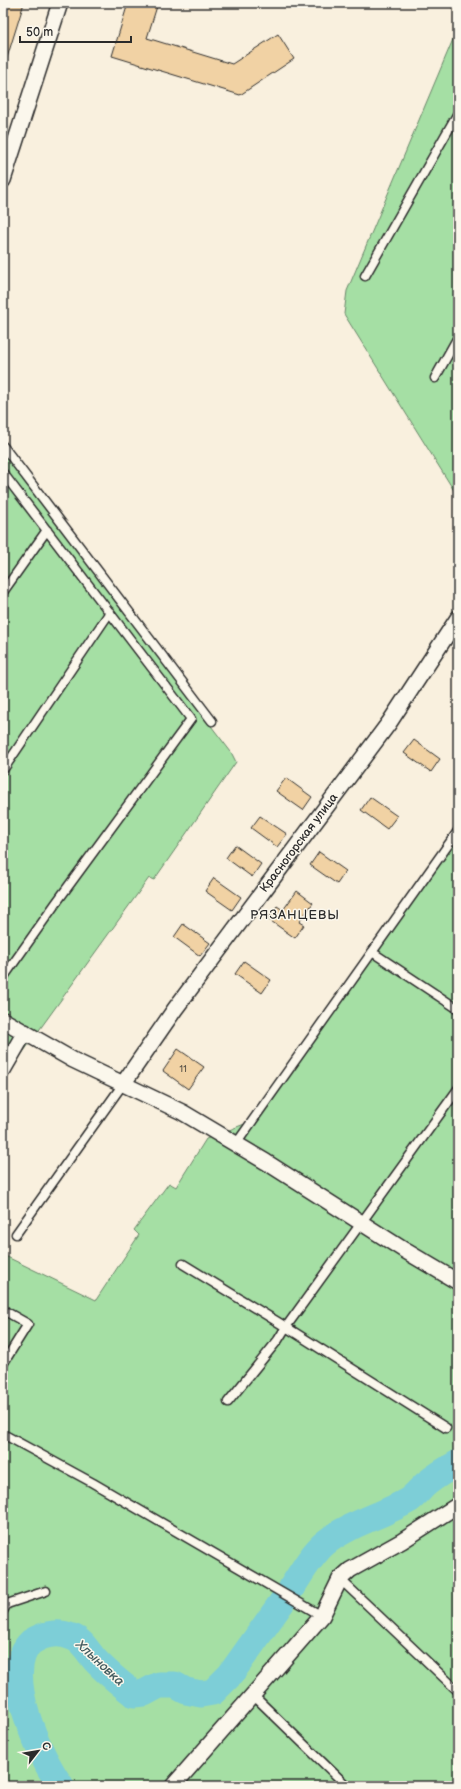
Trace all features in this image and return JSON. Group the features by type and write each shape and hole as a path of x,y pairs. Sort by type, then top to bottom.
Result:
{"street":[{"path":"3,180 60,3"},
{"name":"Красногорская улица","path":"123,1084 175,1009 389,723 458,618"},
{"path":"3,1020 72,1060 182,1112 458,1282"},
{"path":"3,1070 25,1032"},
{"path":"174,1786 322,1616 340,1578 350,1570 402,1541 458,1505"}],"lane":[{"path":"365,276 458,114"},
{"path":"435,378 458,338"},
{"path":"3,446 212,721"},
{"path":"3,473 191,719 61,896 3,978"},
{"path":"3,592 47,530"},
{"path":"3,770 110,612"},
{"path":"236,1144 458,831"},
{"path":"372,952 458,1009"},
{"path":"16,1234 123,1084"},
{"path":"228,1402 278,1340 458,1089"},
{"path":"183,1264 446,1428"},
{"path":"3,1310 28,1324 3,1364"},
{"path":"3,1434 93,1483 322,1616"},
{"path":"340,1578 458,1691"},
{"path":"3,1611 7,1604 46,1591"},
{"path":"253,1695 347,1786"}],"green space":[{"path":"458,23 458,497 344,314 347,291 454,37"},
{"path":"3,454 231,752 236,762 154,880 149,878 3,1080"},
{"path":"458,824 458,1786 3,1786 3,1255 96,1300 139,1235 134,1230 169,1183 176,1187 206,1139 247,1123"}],"building":[{"path":"3,3 24,3 6,61 3,61"},
{"path":"128,3 158,3 147,38 232,64 278,34 294,59 240,95 112,56"},
{"path":"414,740 440,759 431,772 404,753"},
{"path":"286,778 312,797 303,810 276,791"},
{"path":"370,797 397,816 387,829 361,810"},
{"path":"260,816 287,834 277,847 251,828"},
{"path":"235,845 261,864 252,877 226,858"},
{"path":"319,852 346,871 337,884 310,865"},
{"path":"214,878 241,897 232,910 205,891"},
{"path":"297,891 313,903 299,922 304,925 295,938 268,919 277,906 283,910"},
{"path":"183,924 210,943 200,956 174,937"},
{"path":"244,961 271,980 262,993 235,974"},
{"path":"178,1049 204,1067 188,1089 163,1071"}],"waterway":[{"name":"Хлыновка","path":"292,1587 311,1558 325,1543 345,1530 409,1500 431,1480 458,1463"},
{"name":"Хлыновка","path":"61,1786 52,1772 34,1735 26,1714 21,1692 20,1673 22,1655 31,1642 40,1637 51,1634 67,1635 76,1639 82,1643 104,1669 134,1694 144,1693 159,1685 175,1685 186,1691 201,1694 213,1692 230,1675 282,1602"}],"district":[{"name":"РЯЗАНЦЕВЫ","path":"295,915"}]}
